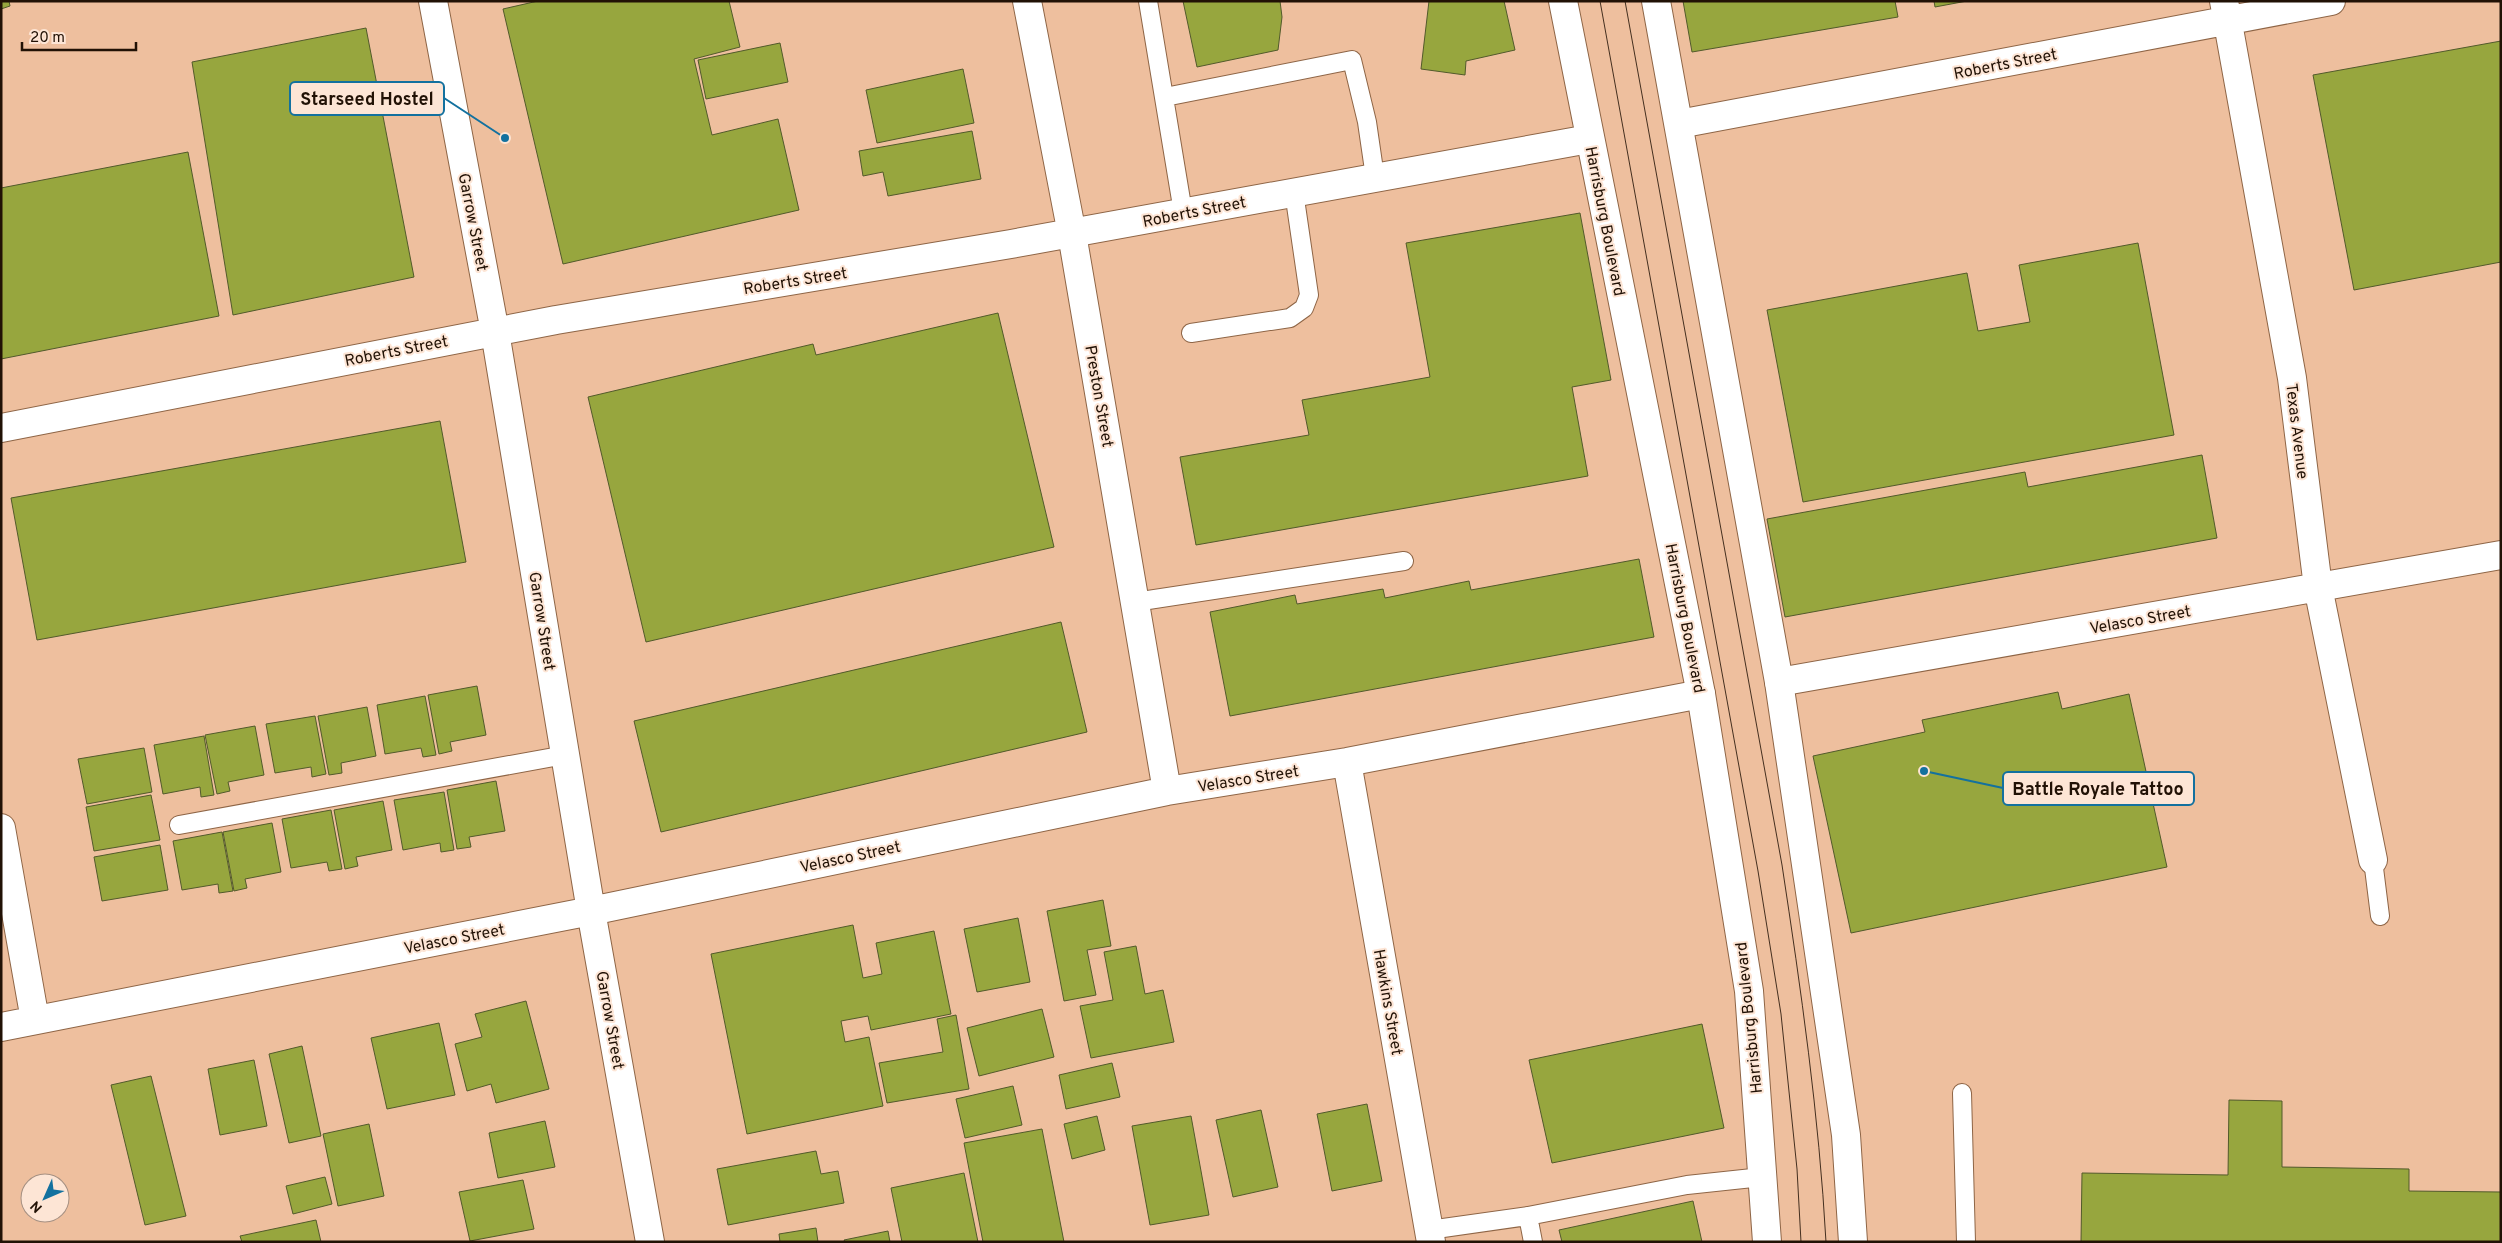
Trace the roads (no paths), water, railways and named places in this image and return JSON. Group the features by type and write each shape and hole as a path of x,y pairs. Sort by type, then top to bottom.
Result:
{"street":[{"name":"Garrow Street","path":"433,1 495,332 591,911 650,1242"},
{"name":"Preston Street","path":"1027,1 1072,234 1167,791"},
{"name":"Harrisburg Boulevard","path":"1563,1 1701,694 1748,991 1767,1242"},
{"path":"1656,1 1779,682 1846,1135 1853,1242"},
{"name":"Roberts Street","path":"1679,124 2226,11 2331,1"},
{"name":"Texas Avenue","path":"2226,11 2292,378 2318,587 2373,860"},
{"name":"Roberts Street","path":"1,428 495,332 1072,234 1183,212 1589,139"},
{"name":"Velasco Street","path":"1779,682 2501,555"},
{"name":"Velasco Street","path":"1,1027 591,911 1167,791 1347,762 1701,694"},
{"name":"Hawkins Street","path":"1347,762 1430,1236"},
{"path":"1,828 35,1020"}],"lane":[{"path":"1148,1 1166,97 1183,212"},
{"path":"1166,97 1352,60 1367,122 1375,177"},
{"path":"1192,333 1290,318 1304,308 1309,294 1294,192"},
{"path":"1135,602 1404,561"},
{"path":"179,825 565,755"},
{"path":"2373,860 2380,916"},
{"path":"1962,1093 1966,1242"},
{"path":"1430,1236 1687,1186 1762,1177"},
{"path":"1528,1216 1533,1242"}],"tram line":[{"path":"1600,1 1758,871 1781,1014 1797,1169 1801,1242"},
{"path":"1625,1 1782,865 1814,1100 1826,1242"}],"place":[{"name":"Starseed Hostel","path":"505,138"},
{"name":"Battle Royale Tattoo","path":"1924,771"}]}
